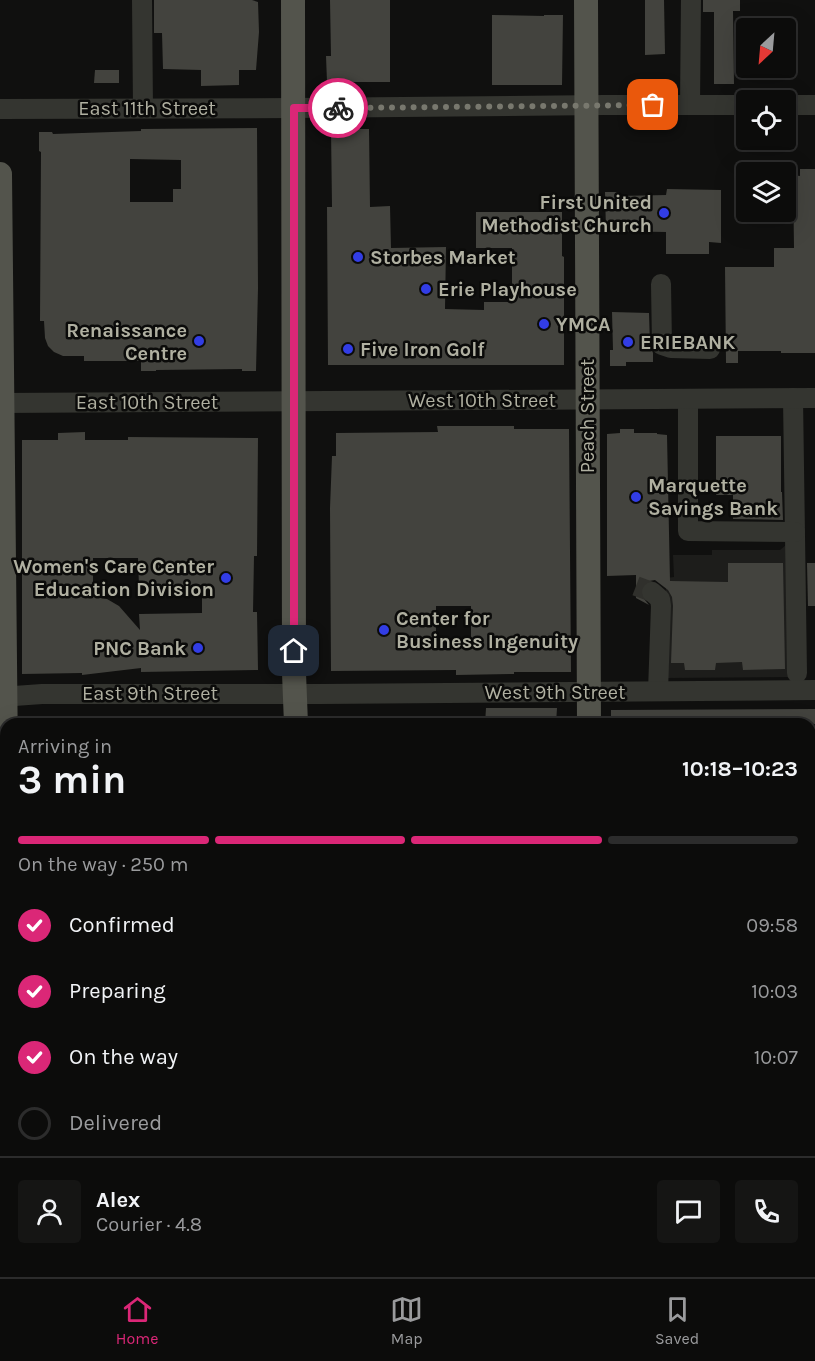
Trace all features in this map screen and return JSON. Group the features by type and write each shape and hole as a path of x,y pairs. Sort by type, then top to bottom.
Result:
{"main road":[{"path":"293,0 296,718"},
{"name":"Peach Street","path":"586,0 589,718"},
{"path":"0,174 4,718"}],"street":[{"path":"142,0 143,108"},
{"path":"690,105 691,0"},
{"name":"East 11th Street","path":"0,109 736,105"},
{"path":"796,105 815,105"},
{"path":"661,284 662,345 671,348 710,349"},
{"path":"793,398 796,673"},
{"name":"West 10th Street","path":"294,401 815,398"},
{"path":"688,399 688,531 795,532"},
{"name":"East 10th Street","path":"1,403 294,401"},
{"path":"652,592 660,598 661,606 658,691"},
{"name":"West 9th Street","path":"294,693 815,690"},
{"name":"East 9th Street","path":"3,697 42,694 294,693"}],"shaded area":[{"path":"786,545 798,677 665,678 666,578 674,577 673,555 712,555 712,550 780,550"}],"building":[{"path":"154,0 252,0 258,2 259,32 256,70 239,70 239,85 201,86 201,70 163,69 162,33 154,33"},
{"path":"330,0 390,0 390,82 327,82 326,56 331,56"},
{"path":"645,0 664,0 665,54 645,55"},
{"path":"703,0 740,0 740,11 733,11 734,84 714,84 714,12 703,12"},
{"path":"492,15 563,15 562,85 492,85"},
{"path":"95,70 119,70 119,83 94,83"},
{"path":"257,128 256,371 242,371 242,369 141,371 141,361 84,361 84,356 63,356 48,346 44,321 40,321 41,152 39,151 39,132 52,132 53,134 141,131 141,129","holes":["130,159 181,160 181,189 173,189 173,202 130,202"]},
{"path":"331,129 369,129 370,207 390,206 391,248 446,247 445,309 484,310 484,302 512,302 512,248 476,248 476,212 562,212 564,365 328,365 327,207 332,207"},
{"path":"800,169 815,169 815,353 738,351 738,363 726,363 725,267 774,267 774,248 794,248 796,175 800,176"},
{"path":"667,189 721,190 721,243 709,242 709,254 666,254 666,232 606,231 605,192 619,192 619,196 666,195"},
{"path":"612,312 649,313 653,362 626,362 626,366 610,366 610,350 613,350"},
{"path":"437,426 569,429 571,672 456,675 456,670 331,671 330,508 332,456 336,456 336,433 438,432","holes":["436,606 471,606 471,642 436,642"]},
{"path":"620,429 634,429 634,433 667,435 670,581 728,582 728,563 783,563 785,669 743,670 742,662 716,663 715,670 685,670 684,663 671,663 673,606 668,590 655,580 643,584 640,589 641,595 649,605 636,598 636,575 607,576 607,434 620,433"},
{"path":"85,432 85,440 128,440 128,437 258,438 257,556 254,556 253,612 257,612 258,670 141,672 141,668 82,675 82,673 22,674 22,440 58,440 58,433","holes":["93,558 138,558 139,587 202,587 202,613 139,614 140,630 119,606 107,599 93,596"]},
{"path":"716,436 781,436 783,520 733,519 733,495 716,495"},
{"path":"807,563 815,563 815,606 808,606"},
{"path":"486,708 557,708 556,718 485,718"},
{"path":"815,709 815,718 611,718 611,710"}],"tunnel":[{"path":"636,586 652,592"}],"way so far":[{"path":"338,108 653,105"}],"place":[{"name":"First United Methodist Church","path":"664,213"},
{"name":"Storbes Market","path":"358,257"},
{"name":"Erie Playhouse","path":"426,289"},
{"name":"YMCA","path":"544,324"},
{"name":"Renaissance Centre","path":"199,341"},
{"name":"ERIEBANK","path":"628,342"},
{"name":"Five Iron Golf","path":"348,349"},
{"name":"Marquette Savings Bank","path":"636,497"},
{"name":"Women's Care Center Education Division","path":"226,578"},
{"name":"Center for Business Ingenuity","path":"384,630"},
{"name":"PNC Bank","path":"198,648"}],"route":[{"path":"294,651 294,108 338,108"}]}
